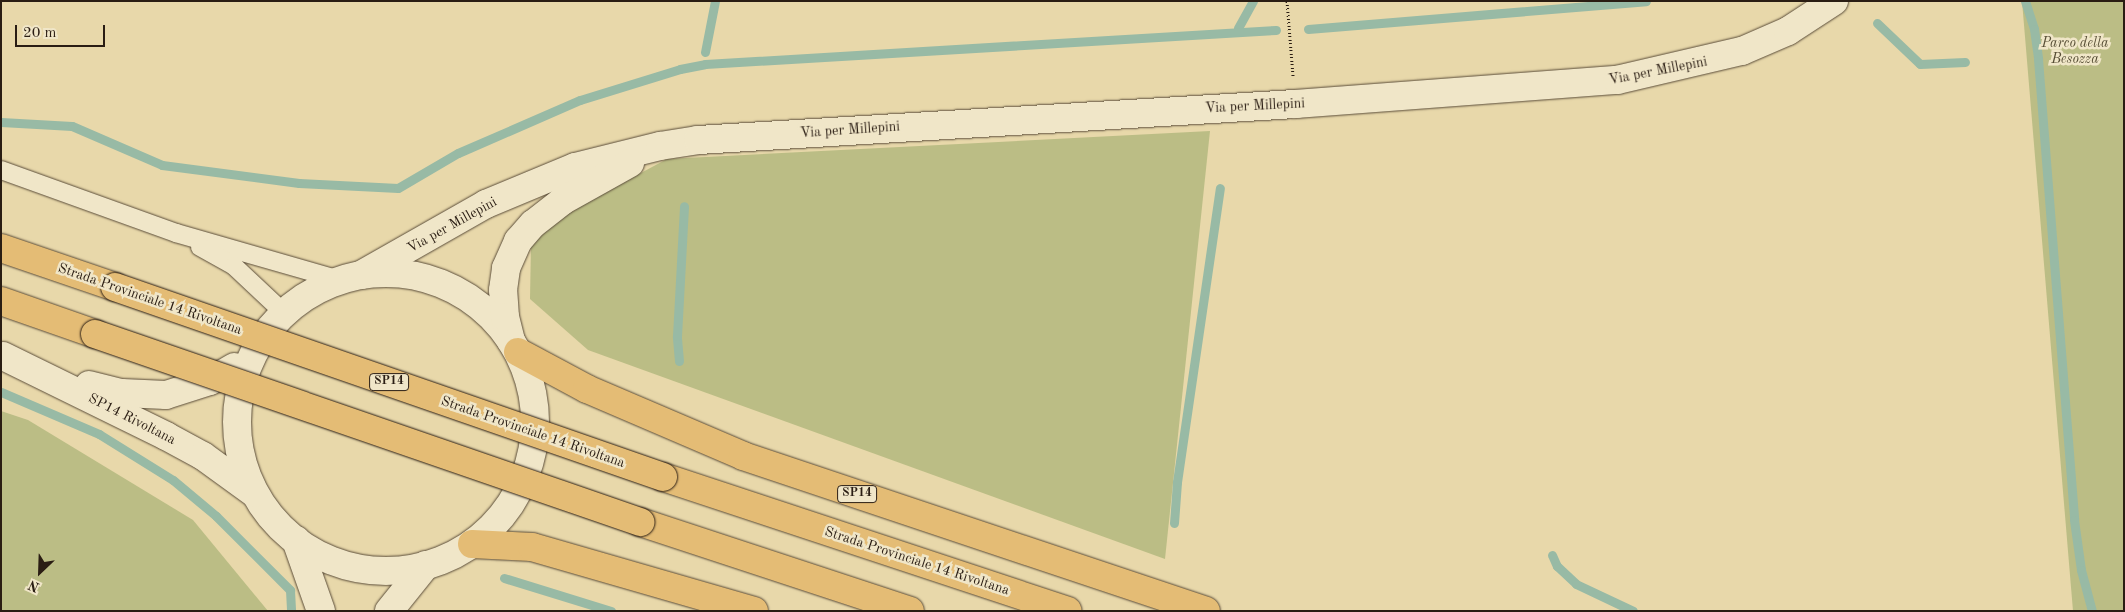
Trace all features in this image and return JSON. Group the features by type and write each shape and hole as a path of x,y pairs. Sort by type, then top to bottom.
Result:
{"highway":[{"name":"Strada Provinciale 14 Rivoltana","path":"1,248 663,477 1067,611"},
{"path":"1,301 640,522 910,611"},
{"name":"SP14","path":"515,347 571,381 743,456 1206,611"},
{"path":"472,544 532,547 754,611"}],"street":[{"name":"Via per Millepini","path":"351,278 486,204 575,167 660,146 698,140 1296,104 1617,80 1653,74 1742,51 1788,31 1834,1"},
{"name":"Via per Millepini","path":"515,347 504,317 504,285 507,263 518,241 533,224 562,201 660,146"},
{"name":"SP14 Rivoltana","path":"405,274 447,286 483,310 515,347 534,403 533,446 525,474 509,507 472,544 426,565 400,570 356,568 322,556 296,540 266,511 254,492 244,466 237,430 241,387 252,356 269,329 301,299 351,278 405,274"},
{"name":"SP14 Rivoltana","path":"2,356 84,384 145,396 166,395 210,381 252,356"},
{"name":"SP14 Rivoltana","path":"2,356 166,436 203,456 254,492"},
{"path":"296,540 321,611"},
{"path":"389,611 426,565"}],"lane":[{"path":"1,170 176,233 351,278"},
{"path":"176,233 234,266 284,313"}],"path":[{"path":"1287,1 1296,104"}],"green space":[{"name":"Parco della Besozza","path":"2022,1 2124,1 2124,611 2073,611"},
{"path":"1210,131 1165,559 588,350 530,299 531,244 570,211 667,159"},
{"path":"1,411 28,420 193,520 268,611 1,611"}],"waterway":[{"path":"705,52 715,1"},
{"path":"1238,28 1253,1"},
{"path":"1308,29 1646,1"},
{"path":"2025,1 2034,29 2038,59 2074,520 2081,570 2092,611"},
{"path":"1877,23 1920,64 1965,62"},
{"path":"1,122 72,126 162,165 299,183 398,188 458,153 580,100 680,69 705,64 1276,30"},
{"path":"1174,523 1177,482 1220,188"},
{"path":"679,361 677,336 684,206"},
{"path":"1,392 99,434 173,480 216,516 290,590 291,611"},
{"path":"1552,555 1557,566 1576,584 1633,611"},
{"path":"504,578 611,611"}]}
